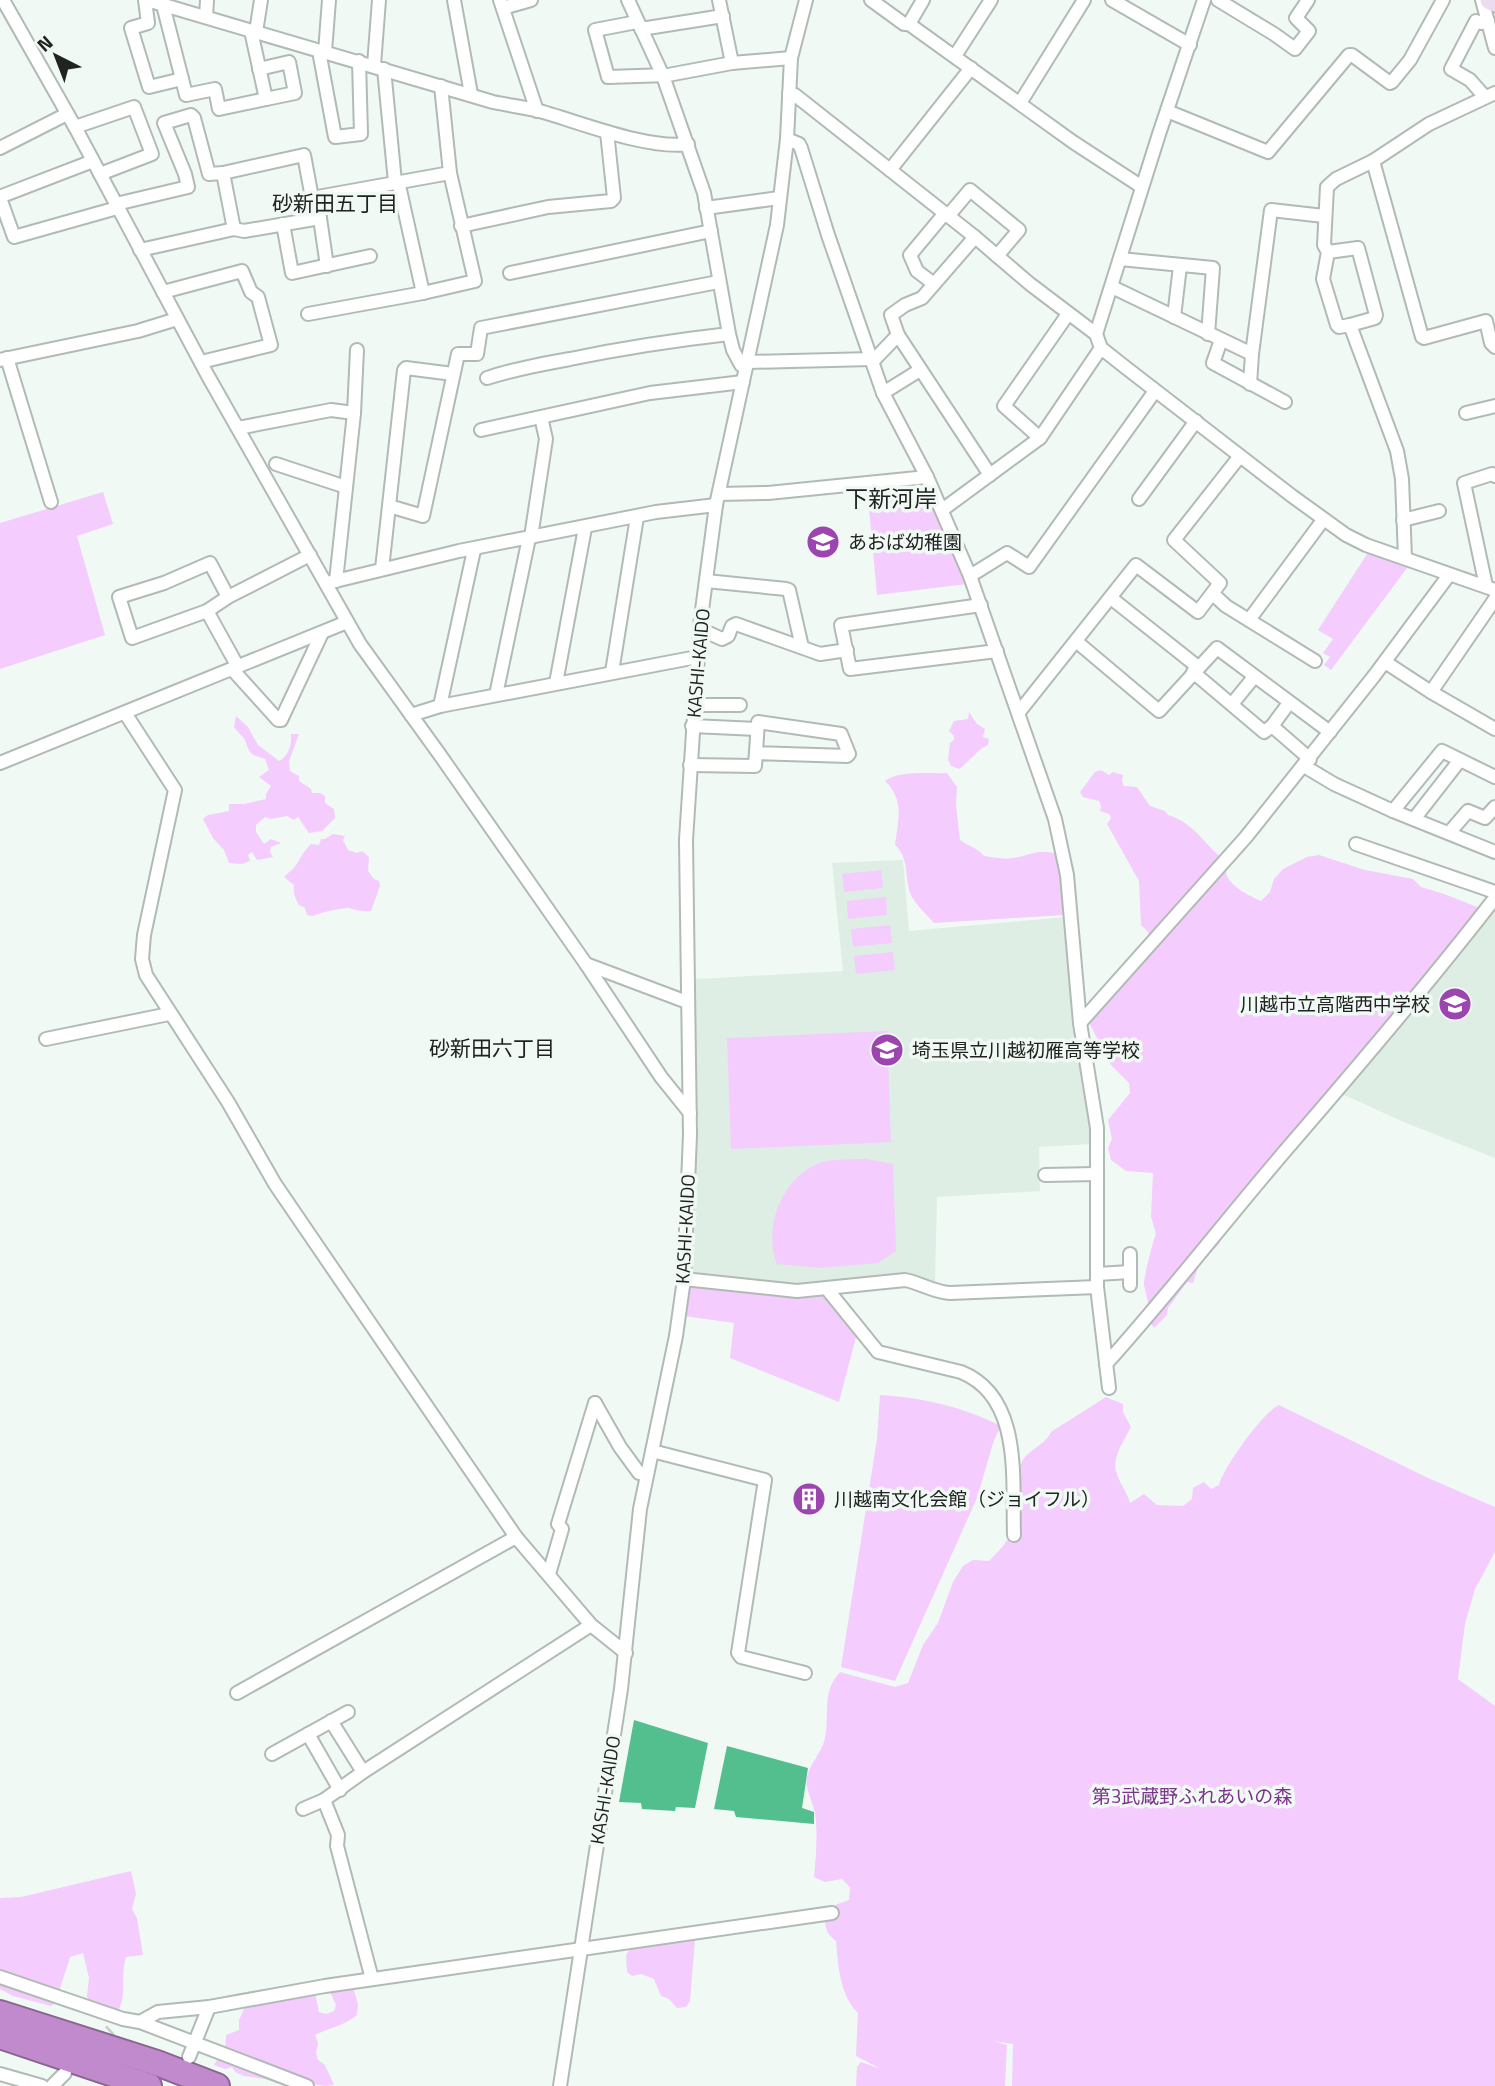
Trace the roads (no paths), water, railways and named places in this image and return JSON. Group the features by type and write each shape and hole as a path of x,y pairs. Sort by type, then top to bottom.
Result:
{"highway":[{"path":"0,2013 157,2063 217,2086"},
{"path":"0,2036 149,2086"}],"street":[{"path":"3,0 238,428 310,555 331,582 346,622 586,964 661,1077 690,1113"},
{"path":"182,79 147,86 131,28 148,23 146,0 493,102 537,111 607,132 674,145 688,144"},
{"path":"206,17 207,0"},
{"path":"261,0 253,31 266,99"},
{"path":"329,0 322,52 335,137 361,134 359,61"},
{"path":"379,0 379,67 396,182 424,293"},
{"path":"454,0 471,94"},
{"path":"531,0 501,4 537,111"},
{"path":"628,0 663,76 704,193 729,334 741,365 873,360 898,335"},
{"path":"719,0 732,63"},
{"name":"KASHI-KAIDO","path":"560,2086 626,1653 640,1508 676,1336 684,1279 690,1113 686,840 700,629 718,500 769,268 788,139 792,58 806,0"},
{"path":"870,0 904,24 909,24 1073,142 1142,187"},
{"path":"909,24 923,0"},
{"path":"955,56 991,0"},
{"path":"1020,103 1084,0"},
{"path":"1112,0 1190,45"},
{"path":"1096,334 1204,0"},
{"path":"1218,0 1293,48 1309,31 1296,18 1308,0"},
{"path":"1167,111 1268,152 1349,55 1392,82 1410,60 1443,0"},
{"path":"1482,0 1491,12"},
{"path":"1490,0 1495,48"},
{"path":"163,5 186,95 215,89 219,109 295,93 289,62 259,69"},
{"path":"1328,252 1358,247 1375,318 1350,325 1337,325 1323,279 1328,252 1324,245 1327,187 1429,124 1490,95 1451,69 1476,21 1481,23 1491,12"},
{"path":"723,16 596,29 608,77 663,76 732,63 792,58"},
{"path":"890,170 971,68"},
{"path":"308,314 475,281 450,173 441,86"},
{"path":"789,94 795,94 975,237 1096,334 1101,348 1323,520 1366,545 1490,588"},
{"path":"75,127 134,107 152,154 100,174"},
{"path":"0,148 66,114"},
{"path":"93,161 2,196 0,198 14,237 188,187 165,122 191,115 208,174 304,155 312,198 450,173"},
{"path":"461,226 548,207 611,201 614,198 607,132"},
{"path":"788,139 799,144 801,148 883,393 927,477 970,576 1055,818 1069,893 1080,1023 1097,1128 1097,1281 1109,1388"},
{"path":"1373,161 1422,337 1451,332 1490,320 1491,343 1495,347"},
{"path":"223,173 234,229"},
{"path":"934,284 917,271 910,255 970,190 1019,230 997,256"},
{"path":"317,198 327,266"},
{"path":"706,208 779,198"},
{"path":"1250,383 1271,210 1324,216"},
{"path":"140,250 234,229 244,231 320,218"},
{"path":"283,224 292,272 370,256"},
{"path":"510,273 711,231"},
{"path":"975,237 922,298 891,315 898,335 990,475"},
{"path":"1120,259 1214,269 1208,334"},
{"path":"1174,317 1180,266"},
{"path":"163,292 242,271 250,292 258,297 271,345 201,362"},
{"path":"389,506 423,516 458,354 477,354 481,328 718,282"},
{"path":"1112,287 1252,354"},
{"path":"1040,438 1004,405 1068,314"},
{"path":"51,502 3,359 138,331 177,319"},
{"path":"1350,325 1397,451 1402,480 1405,558"},
{"path":"487,378 598,353 729,334"},
{"path":"1222,340 1213,363 1285,401"},
{"path":"942,510 1040,438 1101,348"},
{"path":"331,582 346,487 357,350"},
{"path":"382,569 404,370 453,374"},
{"path":"883,393 920,370"},
{"path":"481,430 650,393 743,382"},
{"path":"970,576 1007,553 1030,567 1156,391"},
{"path":"1466,413 1495,406"},
{"path":"238,428 331,410 354,413"},
{"path":"496,695 530,537 546,439 541,417"},
{"path":"1139,499 1196,421"},
{"path":"1019,712 1136,565 1198,612 1220,583 1174,540 1240,456"},
{"path":"276,464 346,487"},
{"path":"1490,588 1464,483 1492,474 1495,476"},
{"path":"331,582 530,537 718,500 927,477"},
{"path":"1403,520 1439,511"},
{"path":"612,672 637,517"},
{"path":"1249,620 1323,520"},
{"path":"556,684 585,528"},
{"path":"440,706 474,550"},
{"path":"228,597 210,563 164,583 119,597 132,638 207,611 228,597 310,555"},
{"path":"1080,1023 1246,837 1385,662 1450,575"},
{"path":"706,581 789,590 802,648"},
{"path":"1213,594 1226,606 1315,661"},
{"path":"1111,598 1196,669 1264,732 1272,726 1289,703"},
{"path":"1432,692 1495,600"},
{"path":"981,605 841,625 850,668 997,651"},
{"path":"207,611 235,668 278,720 281,720 322,633"},
{"path":"0,762 346,622"},
{"path":"700,629 722,639 728,636 732,626 736,624 820,654 847,650"},
{"path":"1077,642 1159,711 1217,648 1329,733"},
{"path":"411,715 440,706 697,657"},
{"path":"1385,662 1495,729"},
{"path":"1232,704 1254,677"},
{"path":"694,705 740,705"},
{"path":"125,713 175,790 144,934 142,959 146,975 228,1102 275,1184 516,1537 592,1625 626,1653"},
{"path":"690,765 755,766 758,722 841,734 849,754 756,753"},
{"path":"692,726 757,729"},
{"path":"1272,726 1307,762 1334,784 1495,852"},
{"path":"1393,811 1442,751 1495,777"},
{"path":"1414,819 1460,760"},
{"path":"1449,833 1468,811 1485,818 1495,807"},
{"path":"1356,844 1495,892"},
{"path":"1106,1364 1145,1321 1290,1145 1339,1091 1495,898"},
{"path":"586,964 688,1002"},
{"path":"46,1039 170,1014"},
{"path":"1045,1175 1097,1174"},
{"path":"684,1279 778,1290 827,1289 905,1280 920,1283 932,1290 950,1293 1130,1279 1130,1254"},
{"path":"827,1289 878,1352 961,1372 986,1387 993,1396 1002,1412 1008,1432 1014,1535"},
{"path":"549,1574 562,1529 558,1524 595,1403 628,1459 639,1473 646,1474"},
{"path":"652,1451 765,1480 738,1653 741,1657 805,1673"},
{"path":"237,1693 516,1537"},
{"path":"303,1809 340,1790 363,1772 592,1625"},
{"path":"272,1754 348,1712"},
{"path":"331,1721 363,1772"},
{"path":"307,1734 340,1790"},
{"path":"324,1800 338,1835 337,1846 372,1979"},
{"path":"140,2022 158,2012 209,2007 372,1979 832,1913"},
{"path":"0,1977 123,2019 140,2022 307,2086"},
{"path":"189,2057 209,2007"},
{"path":"111,2030 123,2019"},
{"path":"52,2086 65,2073"},
{"path":"0,2074 42,2086"}],"tunnel":[{"path":"96,2044 111,2030"}],"place":[{"name":"あおば幼稚園","path":"823,542"},
{"name":"川越市立高階西中学校","path":"1455,1004"},
{"name":"埼玉県立川越初雁高等学校","path":"887,1050"},
{"name":"川越南文化会館（ジョイフル）","path":"809,1499"}],"district":[{"name":"砂新田五丁目","path":"335,204"},
{"name":"下新河岸","path":"891,499"},
{"name":"砂新田六丁目","path":"492,1049"}],"park label":[{"name":"第3武蔵野ふれあいの森","path":"1192,1796"}]}
